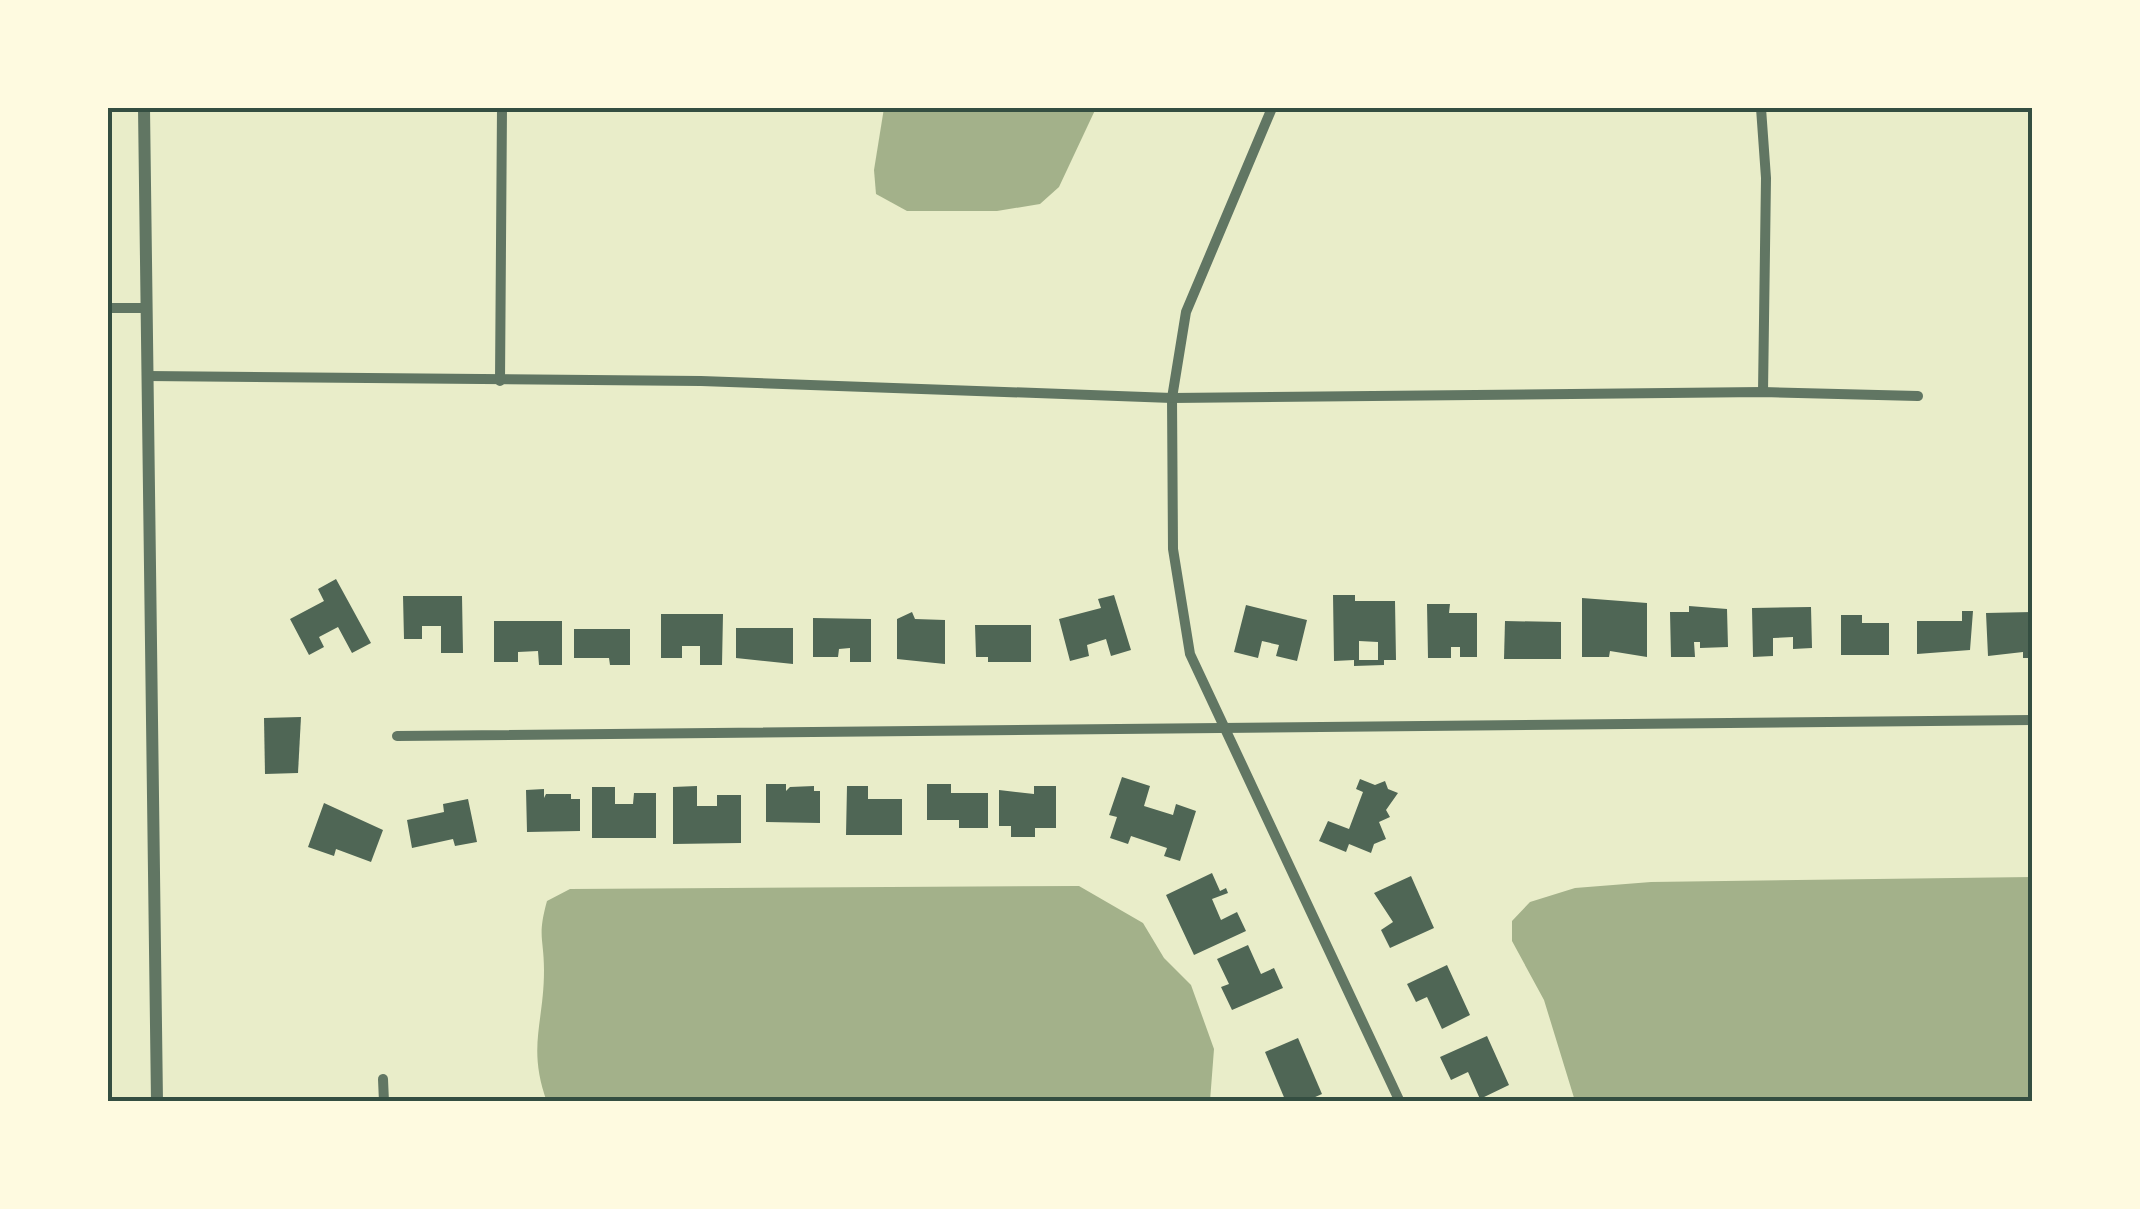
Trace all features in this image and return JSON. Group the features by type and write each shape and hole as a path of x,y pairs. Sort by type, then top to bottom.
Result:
{"street":[{"path":"144,108 158,1102"},
{"path":"500,381 502,108"},
{"path":"1272,108 1186,312 1172,398 1173,549 1184,632 1198,678 1400,1102"},
{"path":"1761,108 1766,178 1764,392"},
{"path":"108,308 147,308"},
{"path":"148,376 701,381 1172,398 1764,392 1918,396"},
{"path":"397,736 2032,720"},
{"path":"383,1079 384,1102"}],"shaded area":[{"path":"884,108 1096,108 1059,187 1040,204 997,211 907,211 876,194 874,170"},
{"path":"2032,877 2032,1101 1575,1101 1544,1000 1512,941 1512,921 1530,902 1575,888 1651,882"},
{"path":"1079,886 1143,923 1164,958 1191,985 1214,1049 1210,1101 547,1102 537,1050 544,970 542,922 547,901 570,889"}],"building":[{"path":"336,579 371,643 352,653 338,627 319,637 324,647 309,655 290,619 324,601 318,589"},
{"path":"1114,595 1131,650 1111,656 1106,639 1087,645 1089,656 1070,661 1059,619 1101,608 1098,599"},
{"path":"1333,595 1355,595 1355,601 1395,601 1396,660 1384,660 1384,665 1354,666 1354,660 1334,661","holes":["1359,641 1378,642 1378,660 1359,660"]},
{"path":"403,596 462,596 463,653 441,653 441,626 422,626 422,639 404,639"},
{"path":"1582,598 1647,603 1647,657 1610,651 1609,657 1582,657"},
{"path":"1427,604 1450,604 1449,613 1477,613 1477,657 1460,657 1460,647 1451,647 1451,658 1428,658"},
{"path":"1246,605 1307,620 1297,661 1276,656 1279,645 1262,641 1258,658 1234,652"},
{"path":"1689,606 1727,609 1728,647 1700,648 1700,642 1694,642 1695,657 1671,657 1670,612 1689,612"},
{"path":"1811,607 1812,648 1793,649 1793,637 1773,638 1773,656 1753,657 1752,608"},
{"path":"1962,611 1973,611 1970,650 1917,654 1917,621 1962,621"},
{"path":"912,612 915,619 945,620 945,664 897,659 897,619"},
{"path":"2032,612 2032,658 2023,658 2023,652 1988,656 1986,613"},
{"path":"661,614 723,614 722,665 700,665 700,646 682,646 682,658 661,658"},
{"path":"1841,615 1862,615 1862,623 1889,623 1889,655 1841,655"},
{"path":"813,618 871,619 871,662 850,662 850,648 839,649 838,657 813,657"},
{"path":"494,621 562,621 562,665 539,665 538,651 518,652 518,662 494,662"},
{"path":"1505,621 1561,622 1561,659 1504,659"},
{"path":"975,625 1031,625 1031,662 988,662 988,657 976,657"},
{"path":"736,628 793,628 793,664 736,658"},
{"path":"574,629 630,629 630,665 610,665 609,658 574,658"},
{"path":"301,717 298,773 265,774 264,718"},
{"path":"1122,777 1150,786 1144,806 1173,815 1176,804 1196,811 1180,861 1164,856 1167,848 1131,836 1128,844 1110,838 1117,817 1109,815"},
{"path":"1360,779 1375,785 1385,781 1388,789 1398,793 1386,810 1390,817 1379,822 1386,839 1374,844 1371,853 1349,844 1346,852 1319,841 1328,821 1349,829 1363,792 1356,789"},
{"path":"766,784 786,784 786,791 790,787 814,786 814,791 820,791 820,823 766,822"},
{"path":"927,784 951,784 951,793 988,793 988,828 959,828 959,820 927,820"},
{"path":"697,786 697,806 717,806 717,795 741,795 741,843 673,844 673,787"},
{"path":"847,786 868,786 868,799 902,799 902,835 846,835"},
{"path":"1034,786 1056,786 1056,828 1035,828 1035,837 1011,837 1011,826 999,826 999,790 1034,794"},
{"path":"592,787 615,787 615,804 633,804 634,793 656,793 656,838 592,838"},
{"path":"544,789 544,798 546,794 571,794 571,799 580,799 580,831 527,832 526,790"},
{"path":"468,799 477,842 455,846 453,839 412,848 407,820 444,812 443,804"},
{"path":"324,803 383,830 371,862 336,849 334,856 308,847"},
{"path":"1212,873 1220,891 1226,888 1228,893 1212,899 1221,920 1237,912 1246,931 1194,955 1166,895"},
{"path":"1411,876 1434,928 1390,948 1381,930 1393,922 1374,893"},
{"path":"1248,945 1261,974 1274,968 1283,988 1232,1010 1221,987 1229,984 1217,959"},
{"path":"1447,965 1470,1015 1442,1029 1427,997 1416,1002 1407,984"},
{"path":"1487,1036 1509,1085 1480,1099 1468,1072 1451,1080 1440,1057"},
{"path":"1298,1038 1322,1094 1304,1102 1286,1102 1265,1052"}]}
